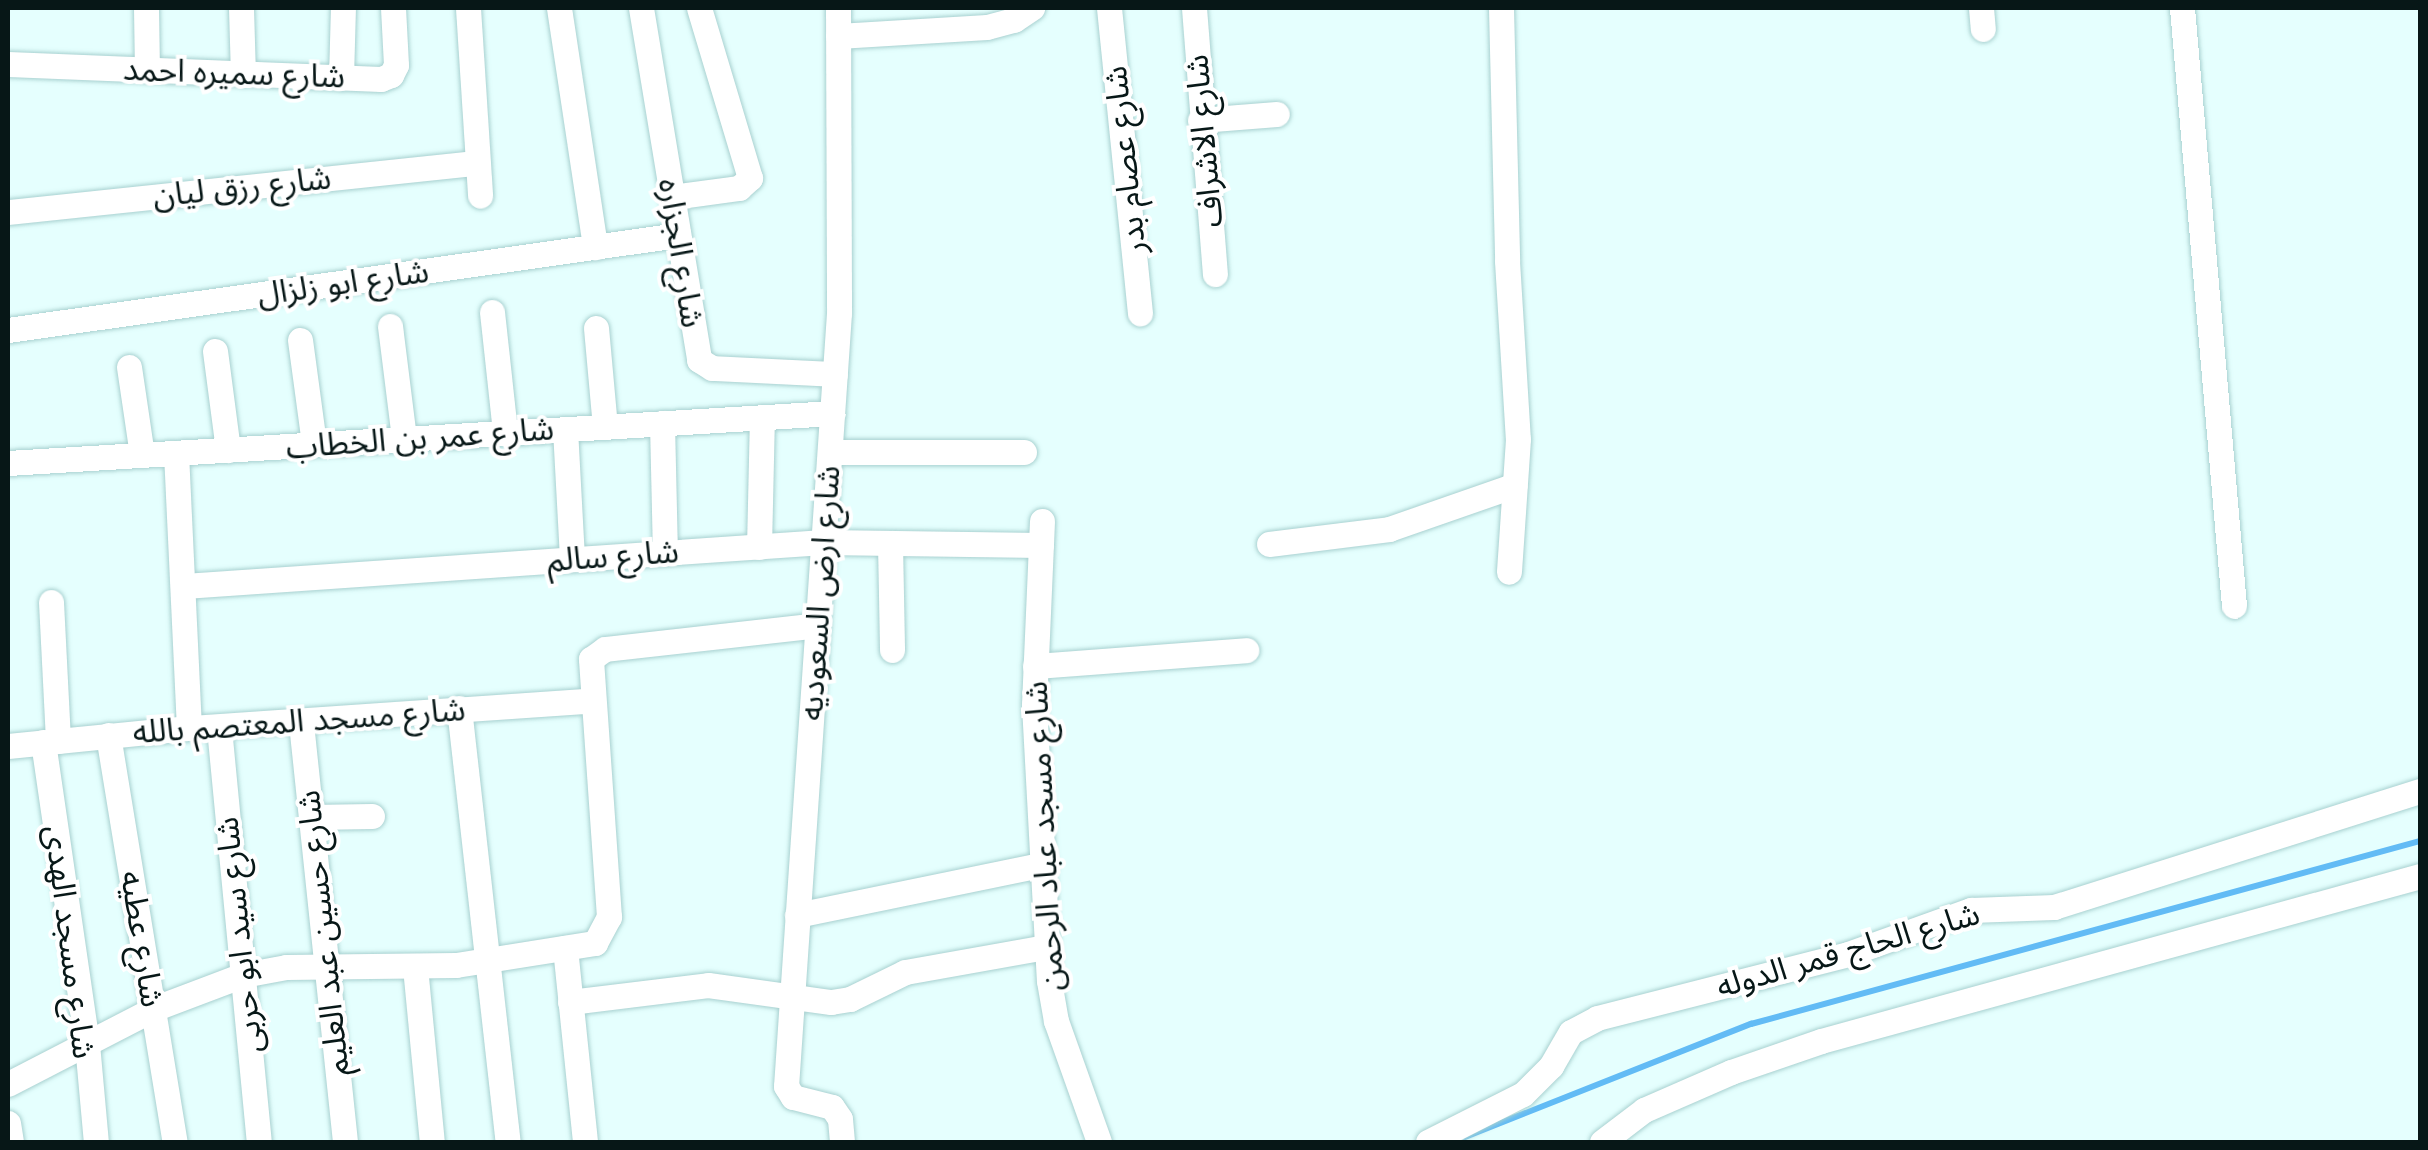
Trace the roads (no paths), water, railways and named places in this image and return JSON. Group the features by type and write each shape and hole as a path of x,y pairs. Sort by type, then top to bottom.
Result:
{"street":[{"path":"146,8 147,70"},
{"path":"241,8 243,74"},
{"path":"341,78 343,8"},
{"name":"شارع سميره احمد","path":"8,64 381,80 391,75 396,65 394,8"},
{"path":"468,8 480,196"},
{"path":"559,8 595,247"},
{"name":"شارع الجزاره","path":"641,8 701,364 835,374"},
{"path":"672,197 739,188 750,178 699,8"},
{"name":"شارع ارض السعوديه","path":"838,8 839,313 787,1090 793,1097 832,1106 840,1118 842,1142"},
{"path":"838,36 987,27 1014,20 1032,8"},
{"name":"شارع عصام بدر","path":"1109,8 1140,313"},
{"name":"شارع الاشراف","path":"1194,8 1215,274"},
{"path":"1500,8 1507,262 1518,439 1509,572"},
{"path":"2182,8 2234,606"},
{"path":"1200,120 1278,114"},
{"name":"شارع رزق ليان","path":"8,212 478,163"},
{"name":"شارع ابو زلزال","path":"8,330 678,235"},
{"path":"492,312 505,432"},
{"path":"390,326 404,438"},
{"path":"596,328 605,426"},
{"path":"300,340 314,444"},
{"path":"216,351 228,450"},
{"path":"130,366 142,455"},
{"name":"شارع عمر بن الخطاب","path":"8,464 832,413"},
{"path":"759,546 762,417"},
{"path":"662,423 665,553"},
{"path":"565,429 572,559"},
{"path":"830,452 1024,452"},
{"path":"176,453 189,728"},
{"path":"1270,544 1389,529 1515,485"},
{"name":"شارع سالم","path":"184,586 823,542 890,543 1042,533"},
{"name":"شارع مسجد عباد الرحمن","path":"1042,533 1034,666 1046,947 1056,1020 1099,1142"},
{"path":"890,543 892,650"},
{"name":"شارع مسجد الهدى","path":"51,602 50,742 96,1142"},
{"path":"8,1084 153,1009 272,968 488,962 594,943 609,917 590,700 589,665 596,653 818,625"},
{"path":"1034,666 1246,650"},
{"name":"شارع مسجد المعتصم بالله","path":"8,746 189,728 590,700"},
{"path":"459,708 508,1142"},
{"name":"شارع حسين عبد العليم","path":"301,723 345,1142"},
{"name":"شارع سيد ابو حربى","path":"219,728 259,1142"},
{"name":"شارع عطيه","path":"108,736 175,1142"},
{"name":"شارع الحاج قمر الدوله","path":"1428,1142 1523,1094 1550,1066 1571,1032 1598,1018 1848,954 1971,910 2054,906 2420,791"},
{"path":"311,817 372,816"},
{"path":"797,915 1045,864"},
{"path":"1602,1142 1644,1110 1731,1072 1822,1040 2420,876"},
{"path":"570,1002 708,985 811,1002 850,999 904,972 1046,947"},
{"path":"565,948 585,1142"},
{"path":"415,967 432,1142"},
{"path":"8,1122 11,1142"}],"waterway":[{"path":"1465,1137 1751,1024 2420,841"}]}
